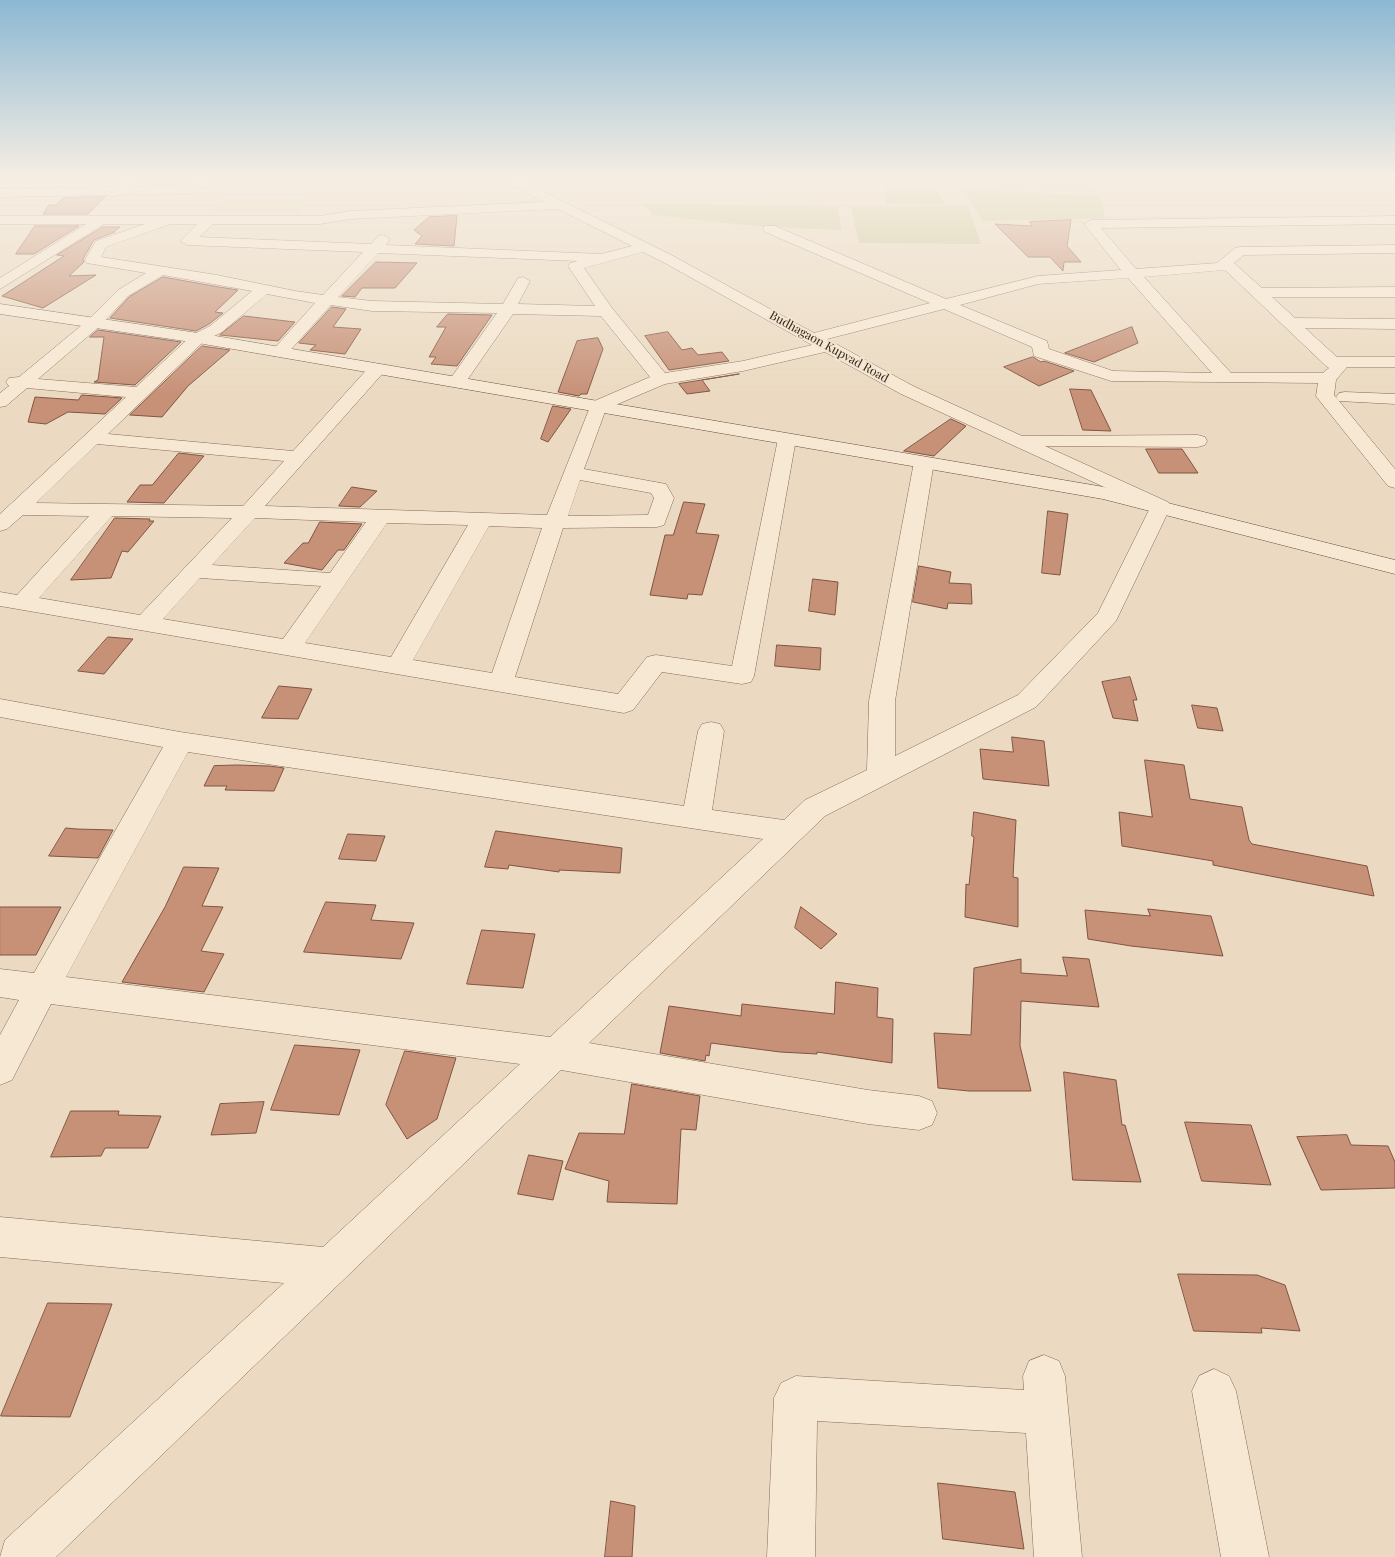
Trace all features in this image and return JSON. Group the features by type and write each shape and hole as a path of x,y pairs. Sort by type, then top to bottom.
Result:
{"street":[{"path":"0,285 35,263 53,249"},
{"path":"97,249 87,260 161,270 265,288 296,296 372,306 606,312"},
{"path":"279,352 373,249"},
{"path":"391,249 607,257"},
{"path":"638,249 575,266 606,312 661,379"},
{"name":"Budhagaon Kupvad Road","path":"647,249 907,390 1161,506"},
{"path":"816,249 1041,345 1040,352 1111,376 1226,378 1330,370 1395,362"},
{"path":"1112,249 1226,378"},
{"path":"813,338 1038,280 1221,267 1240,251 1395,249"},
{"path":"9,262 63,262"},
{"path":"1226,263 1291,323 1330,370"},
{"path":"0,402 94,323 122,293 161,270"},
{"path":"458,382 508,309 523,281"},
{"path":"0,525 198,338 216,329 265,288"},
{"path":"1258,293 1395,292"},
{"path":"0,309 198,338 1104,493 1395,567"},
{"path":"1291,323 1395,324"},
{"path":"501,683 554,522 598,406 661,379 743,366 828,346"},
{"path":"145,624 249,512 377,368"},
{"path":"1330,370 1325,396 1395,482"},
{"path":"0,381 140,394"},
{"path":"1345,397 1395,399"},
{"path":"93,438 298,457"},
{"path":"11,601 624,704 656,662 742,676 787,439"},
{"path":"1016,440 1198,441"},
{"path":"881,774 882,701 924,462"},
{"path":"18,509 249,512 554,522 657,521 664,498 659,488 573,473"},
{"path":"22,1557 815,808 1027,701 1108,616 1161,506"},
{"path":"11,601 106,510"},
{"path":"290,647 381,516"},
{"path":"398,666 482,520"},
{"path":"194,571 336,580"},
{"path":"0,708 180,742 789,832"},
{"path":"696,818 711,731"},
{"path":"0,1069 42,989 180,742"},
{"path":"0,983 554,1053 868,1107 919,1113"},
{"path":"0,1237 329,1268"},
{"path":"1214,1391 1245,1557"},
{"path":"791,1557 796,1398 1046,1394 1058,1557"}],"building":[{"path":"20,249 43,249 34,254 16,254"},
{"path":"67,249 89,249 83,259 84,262 69,276 96,275 43,308 2,296 64,256 57,255"},
{"path":"1020,249 1069,249 1081,262 1064,262 1063,271 1050,257 1028,257"},
{"path":"376,262 417,263 395,288 362,288 355,297 342,296"},
{"path":"163,277 238,290 215,312 223,313 196,331 110,318 129,297"},
{"path":"332,307 346,309 333,327 361,329 345,354 310,350 316,345 299,343"},
{"path":"448,314 492,315 457,366 431,364 436,357 429,357 446,327 437,327"},
{"path":"244,316 295,322 278,341 220,335"},
{"path":"1132,327 1138,343 1094,362 1065,353"},
{"path":"98,330 181,342 135,385 94,382 98,380 104,337 90,337"},
{"path":"668,332 682,350 692,348 698,355 722,352 729,361 669,370 645,336"},
{"path":"598,338 603,349 587,394 579,396 558,392 577,341"},
{"path":"202,346 230,350 188,386 162,417 130,415"},
{"path":"1033,357 1041,362 1044,361 1074,371 1039,386 1004,367"},
{"path":"702,380 710,391 687,394 679,384"},
{"path":"1070,389 1091,390 1111,431 1083,430"},
{"path":"82,395 122,398 105,414 68,412 46,424 28,422 35,397 78,400"},
{"path":"553,406 571,409 548,442 541,439"},
{"path":"951,419 966,426 934,456 904,451"},
{"path":"1146,449 1182,449 1198,473 1159,473"},
{"path":"179,453 204,456 164,503 127,502 140,485 152,485"},
{"path":"352,487 377,491 360,507 339,506"},
{"path":"684,502 705,504 696,533 719,535 702,595 688,594 687,599 650,595 665,535 673,535"},
{"path":"1048,511 1068,514 1060,575 1042,573"},
{"path":"115,518 150,519 149,521 154,521 128,552 122,551 111,578 71,580"},
{"path":"320,522 362,524 344,550 338,550 322,570 284,563 303,543 308,543"},
{"path":"919,566 951,572 949,583 971,584 972,604 948,603 947,609 913,602"},
{"path":"813,579 838,582 835,615 809,611"},
{"path":"108,637 133,639 104,674 78,671"},
{"path":"777,645 821,648 820,670 775,666"},
{"path":"1130,677 1137,700 1133,700 1138,721 1113,718 1102,682"},
{"path":"279,686 312,689 298,719 262,718"},
{"path":"1192,705 1217,708 1223,731 1198,728"},
{"path":"1012,737 1044,741 1049,786 983,779 980,749 1013,752"},
{"path":"1145,760 1184,765 1190,799 1242,807 1249,840 1252,844 1367,866 1374,896 1213,865 1213,861 1122,846 1119,812 1152,817"},
{"path":"237,765 284,768 274,791 225,790 227,786 204,786 214,766"},
{"path":"974,812 1016,820 1013,877 1018,878 1018,927 965,917 966,884 969,885 974,837 972,836"},
{"path":"66,828 113,830 98,858 49,856"},
{"path":"496,831 622,848 620,873 559,870 559,872 509,865 508,869 485,867"},
{"path":"348,834 385,836 376,861 339,859"},
{"path":"184,867 219,868 202,906 223,907 201,951 224,954 204,992 122,982 165,907"},
{"path":"326,902 376,905 371,920 414,923 401,959 304,952"},
{"path":"0,907 61,907 36,955 0,955"},
{"path":"801,907 837,934 821,949 795,928"},
{"path":"1148,909 1211,916 1223,956 1131,946 1088,939 1085,910 1150,916"},
{"path":"482,930 535,934 523,988 467,984"},
{"path":"1063,957 1089,959 1099,1007 1021,1001 1020,1046 1031,1091 969,1091 938,1088 934,1033 971,1035 974,968 1021,959 1021,973 1067,976"},
{"path":"836,982 878,988 877,1017 893,1019 892,1063 817,1052 817,1054 780,1052 711,1043 709,1056 706,1055 705,1061 660,1053 669,1006 741,1016 742,1004 834,1014"},
{"path":"295,1045 360,1050 339,1115 271,1110"},
{"path":"405,1051 456,1058 437,1119 407,1139 386,1105"},
{"path":"1064,1072 1116,1080 1122,1125 1125,1125 1141,1182 1073,1180"},
{"path":"632,1084 700,1096 696,1130 681,1129 677,1204 607,1202 609,1181 565,1169 579,1133 624,1134"},
{"path":"264,1102 256,1133 211,1135 220,1104"},
{"path":"71,1111 119,1111 118,1115 161,1116 148,1148 105,1148 101,1156 51,1157"},
{"path":"1185,1122 1251,1125 1271,1185 1202,1181"},
{"path":"1347,1135 1351,1145 1388,1146 1395,1162 1395,1188 1321,1190 1297,1137"},
{"path":"529,1155 563,1161 553,1200 518,1194"},
{"path":"1178,1274 1257,1275 1285,1285 1300,1331 1261,1328 1262,1333 1194,1331"},
{"path":"48,1303 112,1304 70,1417 1,1416"},
{"path":"938,1483 1015,1492 1024,1549 943,1539"},
{"path":"611,1501 635,1506 632,1557 605,1557"}]}
